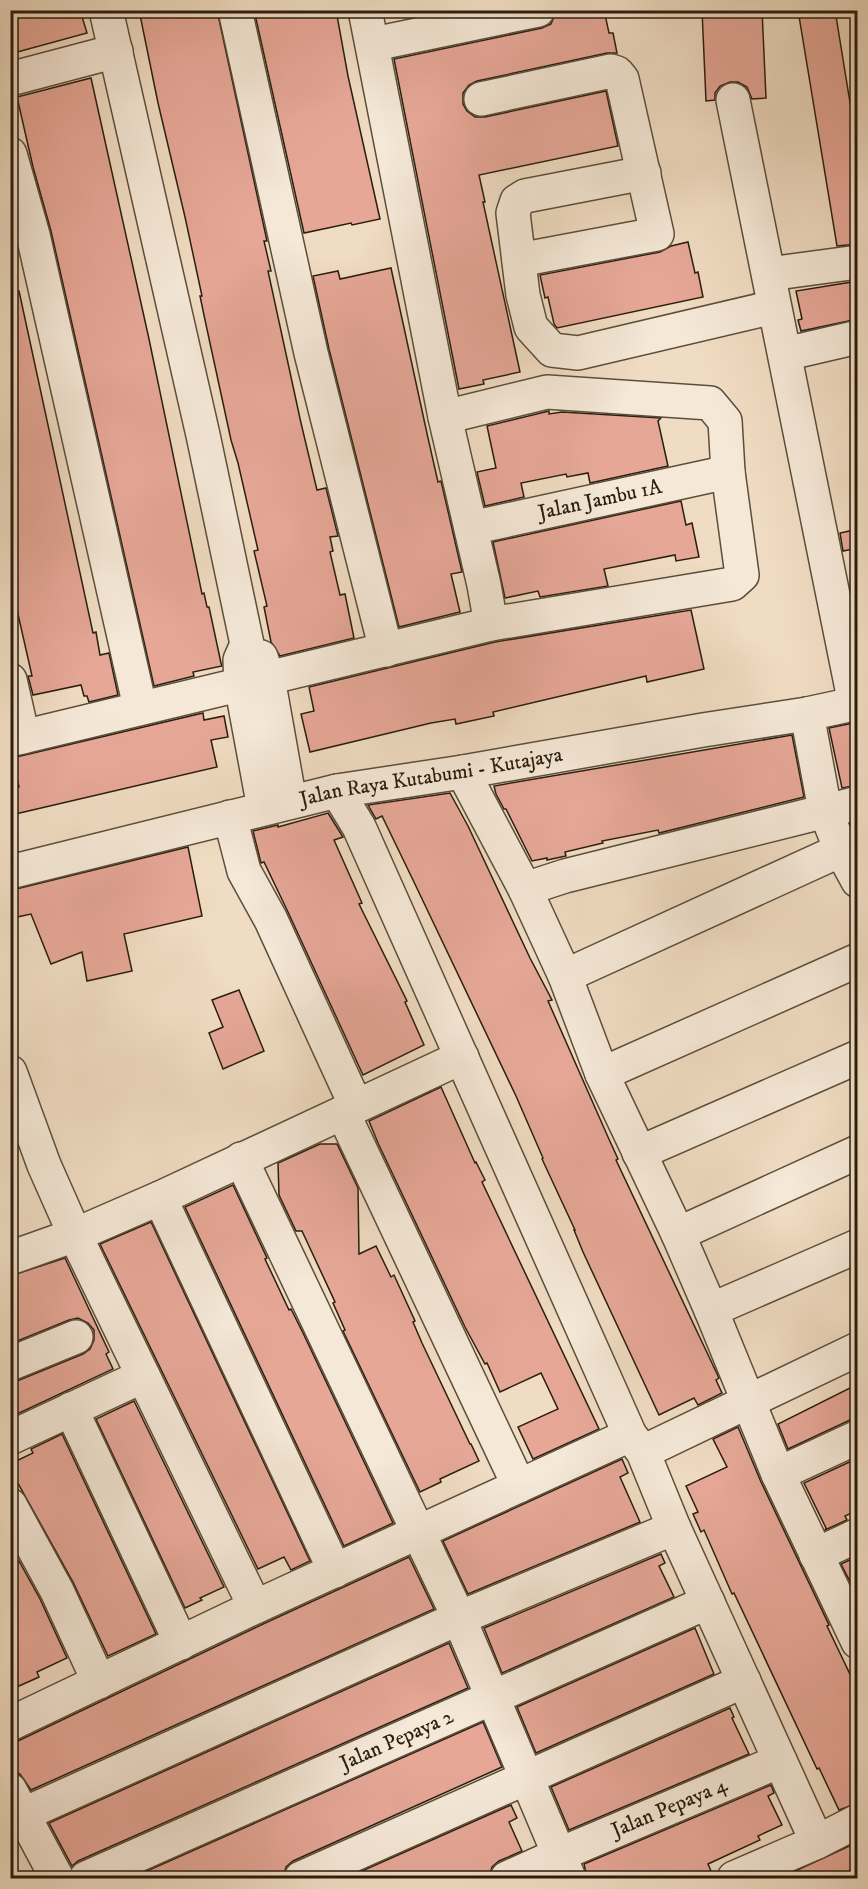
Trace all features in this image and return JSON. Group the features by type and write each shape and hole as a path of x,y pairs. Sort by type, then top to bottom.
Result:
{"street":[{"path":"106,10 247,644 260,652 254,681 277,805"},
{"path":"235,10 311,353 386,650"},
{"path":"365,10 374,44 445,417 491,624"},
{"path":"374,44 538,10"},
{"path":"10,79 116,51"},
{"path":"481,99 611,71 617,73 622,79 645,173 657,234 519,260"},
{"path":"733,100 774,307 852,662 856,704"},
{"path":"10,154 33,235 140,707"},
{"path":"645,173 525,196 517,201 513,213 523,295 531,327 552,350 578,353 774,307"},
{"path":"769,274 858,262"},
{"path":"785,354 858,337"},
{"path":"10,680 17,738 491,624 732,584 742,575 728,472 725,421 710,403 547,392 445,417"},
{"name":"Jalan Jambu 1A","path":"471,528 728,472"},
{"name":"Jalan Raya Kutabumi - Kutajaya","path":"10,872 337,791 463,772 856,704"},
{"path":"807,714 825,810 841,849 858,881"},
{"path":"463,772 525,889 564,976 602,1074 678,1234 711,1310 778,1474 856,1633"},
{"path":"337,791 359,827 816,1842"},
{"path":"525,889 565,876 858,803"},
{"path":"230,817 244,871 271,920 349,1110 519,1486"},
{"path":"564,976 841,849"},
{"path":"602,1074 858,960"},
{"path":"10,1258 75,1235 160,1198 462,1057"},
{"path":"639,1153 858,1057"},
{"path":"10,1072 44,1165 75,1235 255,1608"},
{"path":"678,1234 858,1152"},
{"path":"241,1159 459,1618 563,1867"},
{"path":"160,1198 335,1571"},
{"path":"711,1310 858,1246"},
{"path":"10,1364 76,1337"},
{"path":"13,1717 99,1682 519,1486 750,1402 858,1349"},
{"path":"10,1438 143,1376"},
{"path":"71,1409 181,1643"},
{"path":"778,1474 858,1437"},
{"path":"10,1505 22,1553 57,1590 99,1682"},
{"path":"57,1878 16,1802 674,1528"},
{"path":"816,1555 858,1535"},
{"name":"Jalan Pepaya 2","path":"86,1878 708,1602"},
{"path":"301,1878 744,1681"},
{"name":"Jalan Pepaya 4","path":"507,1878 563,1867 780,1761"},
{"path":"734,1878 858,1821"}],"building":[{"path":"35,10 80,10 87,33 10,54 10,18"},
{"path":"139,10 168,10 169,16 192,10 217,10 267,241 264,241 271,271 268,271 301,423 317,490 326,488 338,536 330,537 333,551 330,552 340,595 345,594 354,638 280,656 271,642 264,607 267,606 254,551 258,550 231,440"},
{"path":"254,10 336,10 348,76 380,219 304,233"},
{"path":"604,10 609,33 613,33 617,53 607,53 477,81 469,85 463,93 463,104 467,111 475,117 485,117 606,91 618,146 479,175 520,372 483,380 484,384 459,389 394,59 542,28 551,24 556,12"},
{"path":"702,10 762,10 766,98 752,99 747,87 738,82 730,82 720,86 715,93 715,100 706,101"},
{"path":"798,10 835,10 858,152 858,244 837,246"},
{"path":"91,78 149,339 202,594 204,593 207,607 209,607 222,666 193,672 194,676 154,686 51,231 17,97"},
{"path":"688,242 703,297 557,328 554,324 540,275 660,252 671,246"},
{"path":"391,268 438,482 441,481 462,572 451,574 460,612 399,627 329,349 313,276 338,271 340,279"},
{"path":"858,281 858,319 801,331 798,320 802,319 796,291"},
{"path":"19,291 93,633 96,632 100,655 109,653 118,695 89,702 87,696 84,696 81,685 33,695 28,676 32,676 10,579 10,292"},
{"path":"549,411 549,414 562,412 661,418 658,421 668,466 590,483 588,473 567,477 566,474 521,483 524,497 485,506 477,472 496,468 487,426"},
{"path":"681,501 686,525 692,523 699,557 676,561 675,555 604,569 608,586 540,597 538,591 505,598 493,542"},
{"path":"854,530 858,548 843,551 840,533"},
{"path":"691,610 704,669 647,682 646,676 493,712 494,716 456,724 455,719 431,723 310,752 301,714 314,711 309,687 495,642"},
{"path":"203,713 204,720 224,716 228,737 211,740 217,767 11,815 11,789 19,787 12,758"},
{"path":"858,722 858,785 842,788 829,728"},
{"path":"792,735 804,797 659,833 658,830 602,841 603,843 565,852 566,856 547,860 547,858 532,861 496,794 494,786"},
{"path":"450,793 552,1000 548,1001 618,1159 616,1160 719,1378 716,1380 722,1393 698,1405 694,1398 659,1415 583,1252 516,1096 413,880 382,816 376,819 368,805"},
{"path":"328,813 343,837 334,840 362,903 359,904 407,1001 405,1002 424,1045 363,1075 264,862 261,863 253,831 278,825 278,827"},
{"path":"188,847 202,916 124,934 132,971 87,981 82,952 51,964 31,914 17,917 12,890"},
{"path":"239,990 264,1051 223,1069 209,1033 223,1027 212,1000"},
{"path":"441,1087 485,1180 482,1182 599,1429 533,1459 518,1427 558,1409 541,1373 500,1392 487,1363 485,1364 465,1327 369,1121"},
{"path":"320,1144 337,1144 358,1188 359,1254 376,1246 391,1277 394,1275 415,1321 413,1322 422,1343 479,1461 440,1479 441,1482 420,1492 343,1331 345,1330 333,1303 335,1302 302,1231 296,1231 279,1195 278,1163"},
{"path":"233,1185 289,1310 291,1309 303,1333 393,1523 344,1546 185,1207"},
{"path":"151,1222 310,1561 291,1570 284,1557 258,1569 100,1244"},
{"path":"65,1258 109,1352 106,1354 113,1369 15,1415 10,1406 10,1382 83,1354 90,1349 94,1340 94,1330 88,1323 78,1318 10,1344 10,1276"},
{"path":"858,1384 858,1419 850,1420 788,1449 778,1424"},
{"path":"134,1401 224,1587 185,1608 96,1419"},
{"path":"738,1427 761,1482 858,1691 858,1803 839,1810 819,1768 817,1769 734,1593 732,1594 704,1530 701,1532 693,1514 698,1512 686,1486 727,1467 713,1439"},
{"path":"62,1434 156,1634 108,1656 73,1582 10,1469 10,1464 33,1453 31,1449"},
{"path":"858,1458 858,1510 845,1516 847,1520 825,1530 804,1483"},
{"path":"622,1459 628,1473 620,1477 640,1522 468,1594 443,1541"},
{"path":"661,1554 665,1563 659,1566 674,1597 502,1673 484,1628"},
{"path":"858,1556 858,1597 841,1564"},
{"path":"409,1557 434,1609 31,1790 10,1764 10,1742 18,1741"},
{"path":"19,1561 40,1599 67,1658 37,1672 39,1677 10,1690 10,1566"},
{"path":"695,1628 714,1674 536,1753 517,1707"},
{"path":"449,1643 468,1688 78,1861 72,1866 49,1823"},
{"path":"730,1708 734,1717 732,1718 749,1754 569,1830 551,1787"},
{"path":"483,1722 502,1767 293,1861 286,1867 283,1878 131,1878"},
{"path":"771,1785 774,1793 768,1796 782,1825 758,1836 760,1840 708,1864 711,1871 695,1878 587,1878 584,1864"},
{"path":"511,1805 517,1818 509,1822 522,1851 499,1861 492,1867 489,1878 346,1878"},
{"path":"858,1842 858,1867 833,1878 780,1878"}]}
